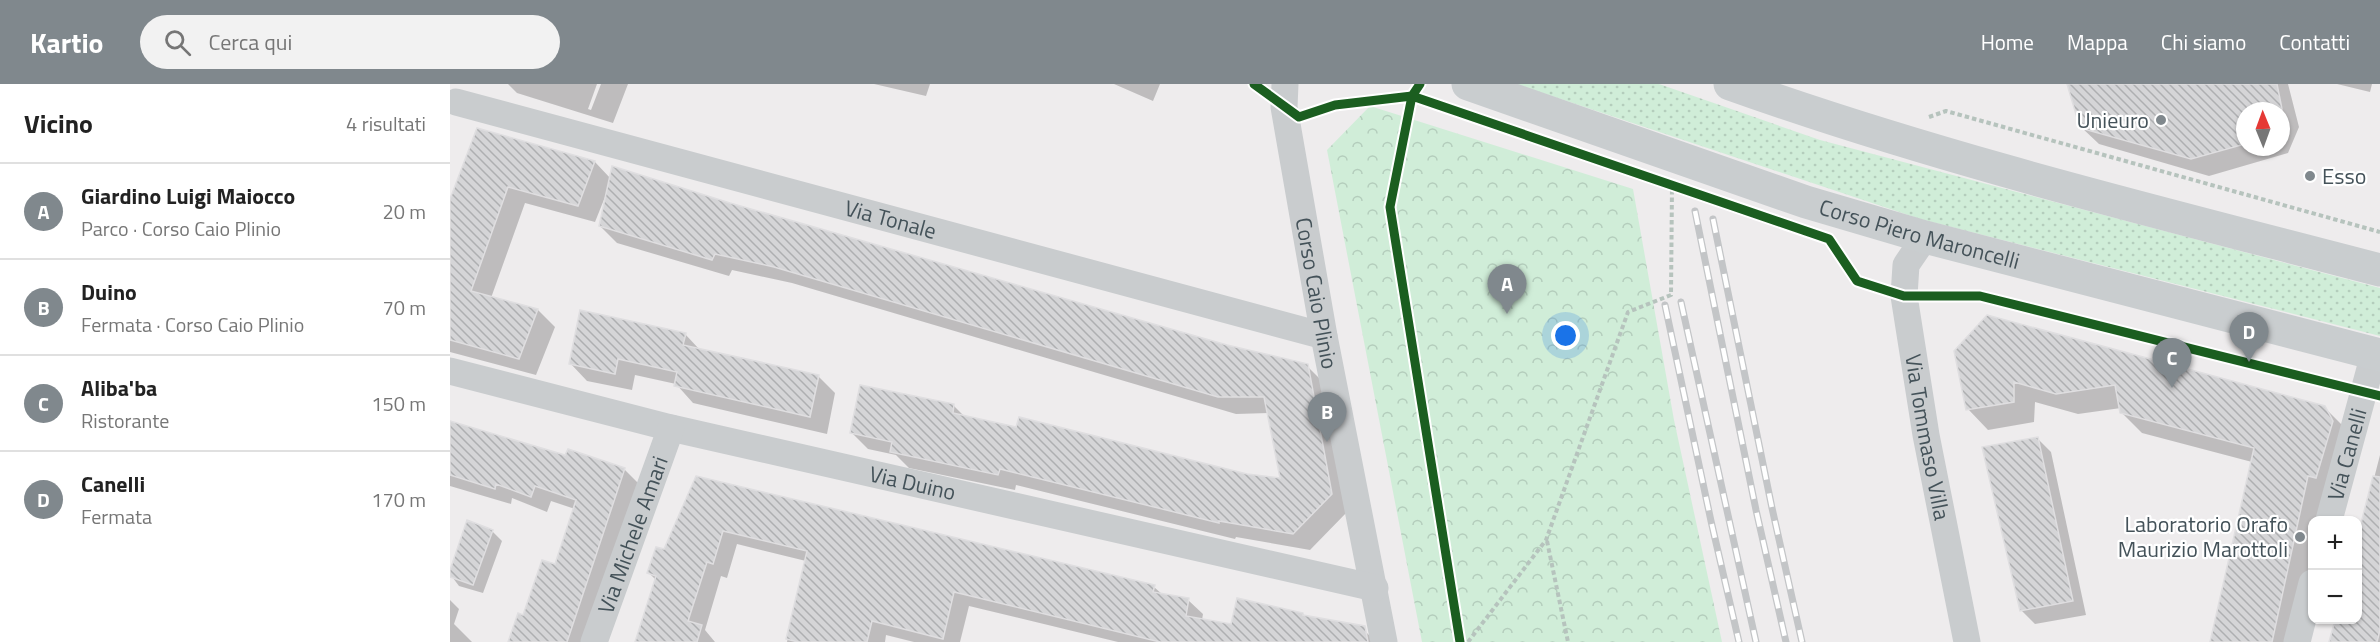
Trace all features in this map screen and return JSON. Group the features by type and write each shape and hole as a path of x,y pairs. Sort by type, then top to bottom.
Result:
{"main road":[{"name":"Corso Piero Maroncelli","path":"1468,84 1806,202 1925,237 2377,354"},
{"path":"1730,84 1824,117 2006,173 2380,270"}],"street":[{"name":"Corso Caio Plinio","path":"1285,84 1284,107 1324,336 1384,642"},
{"name":"Via Tonale","path":"456,101 1324,336"},
{"name":"Via Tommaso Villa","path":"1925,237 1906,265 1904,296 1926,435 1967,642"},
{"name":"Via Canelli","path":"2330,516 2377,354"},
{"name":"Via Duino","path":"450,371 671,428 1375,588"},
{"name":"Via Michele Amari","path":"594,642 671,428"},
{"path":"2297,642 2308,601"}],"path":[{"path":"1926,117 1946,111 2380,232"},
{"path":"1468,642 1546,540 1628,312 1671,295 1672,185"},
{"path":"1546,540 1568,642"}],"green space":[{"path":"1516,84 1659,84 1820,140 2380,288 2380,336 1920,219"},
{"path":"1370,106 1633,189 1674,420 1722,642 1422,642 1327,150"}],"building":[{"name":"Unieuro","path":"2067,84 2277,84 2281,102 2236,102 2236,146 2191,159 2080,128"},
{"path":"477,128 595,161 578,206 508,187 471,291 538,309 519,359 450,340 450,199"},
{"path":"612,166 730,203 1227,345 1308,364 1332,494 1293,534 1219,521 1219,523 1000,469 998,475 890,452 892,442 850,433 860,385 954,404 953,413 1016,427 1019,417 1247,474 1280,478 1264,397 1218,397 774,267 715,254 712,260 599,226"},
{"path":"580,310 686,333 683,345 819,375 810,417 674,386 677,372 618,359 615,374 569,364"},
{"path":"1987,315 2325,406 2333,421 2316,478 2308,476 2272,642 2210,642 2254,448 2120,413 2115,385 2056,394 2014,382 2014,402 1966,410 1954,351"},
{"path":"450,421 565,455 568,449 625,468 567,642 508,642 518,613 523,615 542,560 555,564 576,500 535,486 531,497 496,484 495,489 450,475"},
{"path":"2038,437 2073,601 2020,611 1982,447"},
{"path":"696,476 1155,585 1153,592 1189,598 1186,616 1231,624 1237,598 1303,613 1303,615 1365,626 1368,642 1160,642 954,592 943,639 872,621 867,642 798,642 786,639 807,551 723,531 713,564 707,562 688,621 702,625 697,642 635,642 656,576 647,573 656,547 664,549"},
{"path":"2373,476 2380,477 2380,630 2377,642 2329,642 2334,624 2362,624 2362,519"},
{"path":"467,520 493,530 473,585 450,577 450,570"}],"railway":[{"path":"1695,211 1756,510 1786,642"},
{"path":"1713,219 1802,642"},
{"path":"1681,302 1756,642"},
{"path":"1665,305 1739,642"}],"cycle path":[{"path":"1254,84 1299,117 1335,105 1412,96 1829,239 1857,281 1904,296 1980,296 2380,396"},
{"path":"1420,84 1412,96 1390,207 1460,642"}],"place":[{"name":"Unieuro","path":"2161,120"},
{"name":"Esso","path":"2310,176"},
{"name":"Giardino Luigi Maiocco","path":"1507,314"},
{"name":"Canelli","path":"2249,362"},
{"name":"Aliba'ba","path":"2172,388"},
{"name":"Duino","path":"1327,442"},
{"name":"Laboratorio Orafo Maurizio Marottoli","path":"2300,537"}]}
